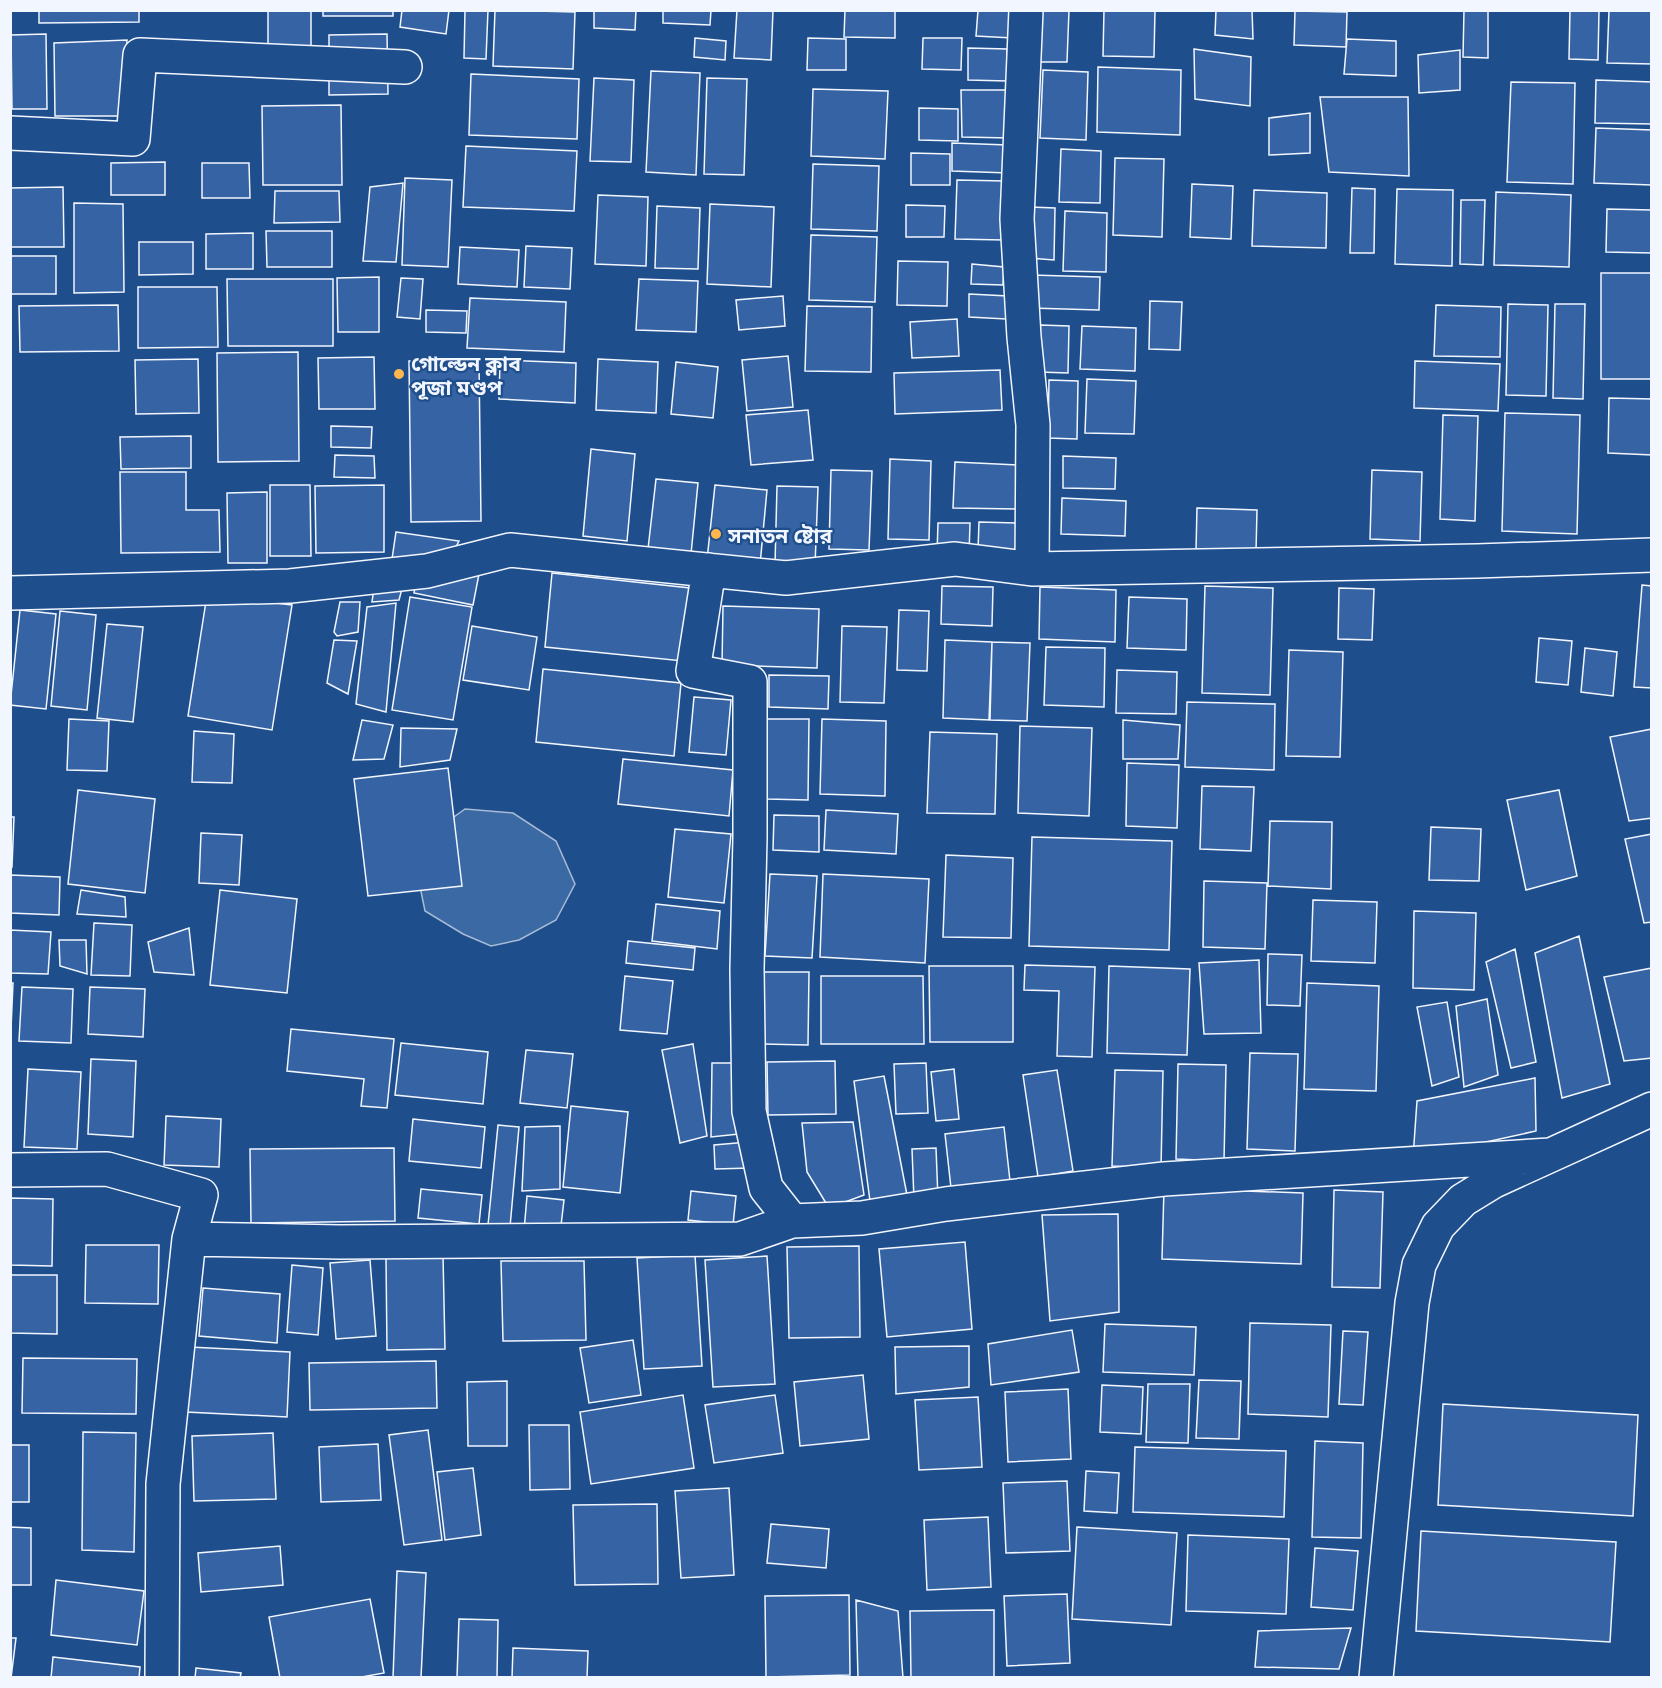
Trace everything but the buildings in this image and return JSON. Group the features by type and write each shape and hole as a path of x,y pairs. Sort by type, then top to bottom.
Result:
{"street":[{"path":"1026,10 1017,219 1024,336 1033,425 1032,569"},
{"path":"10,134 133,139 140,55 405,67"},
{"path":"10,593 290,586 427,571 510,550 786,578 955,559 1032,569 1477,561 1652,555"},
{"path":"709,570 693,671 750,682 747,969 749,1111 766,1188 792,1221"},
{"path":"1376,1677 1412,1303 1419,1264 1438,1226 1463,1200 1494,1180 1652,1109"},
{"path":"189,1239 352,1242 740,1239 792,1221 862,1218 946,1204 1164,1179 1550,1155"},
{"path":"10,1170 107,1169 201,1195 189,1239 163,1484 162,1677"}],"water":[{"path":"465,809 513,813 556,841 575,884 556,920 519,940 491,946 463,934 425,911 416,867 429,835"}],"place":[{"name":"গোল্ডেন ক্লাব পূজা মণ্ডপ","path":"399,374"},
{"name":"সনাতন ষ্টোর","path":"716,534"}]}
